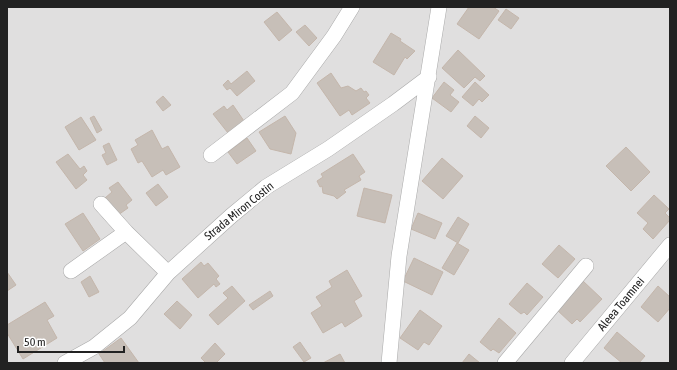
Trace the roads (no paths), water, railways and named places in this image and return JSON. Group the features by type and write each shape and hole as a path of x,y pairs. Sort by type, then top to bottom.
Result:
{"street":[{"path":"212,155 292,93 334,36 352,7"},
{"path":"389,363 399,256 429,77 439,7"},
{"name":"Strada Miron Costin","path":"65,363 94,347 130,318 168,273 231,216 266,187 334,144 393,104 429,77"},
{"path":"101,204 126,232 168,273"},
{"path":"71,271 126,232"},
{"name":"Aleea Toamnei","path":"572,363 670,245"},
{"path":"505,363 586,266"}]}
